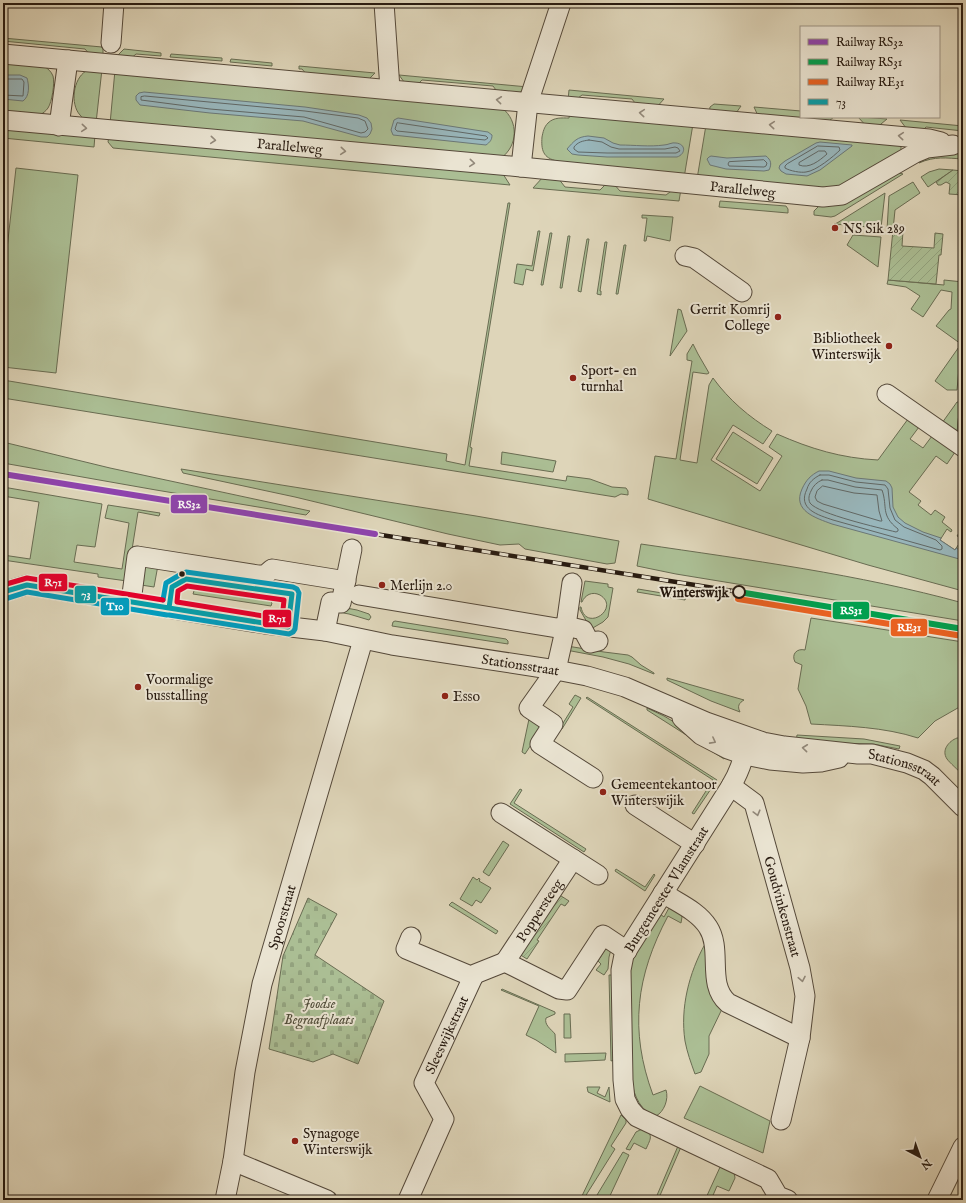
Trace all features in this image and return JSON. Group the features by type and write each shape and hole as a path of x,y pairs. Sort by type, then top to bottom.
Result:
{"street":[{"path":"111,43 114,3"},
{"path":"384,3 390,89"},
{"path":"521,167 528,103 561,3"},
{"name":"Parallelweg","path":"3,54 929,139 958,145"},
{"path":"59,126 68,60"},
{"name":"Parallelweg","path":"3,120 521,167 823,197 842,195 915,153 927,148 958,145"},
{"path":"685,256 694,258 742,292"},
{"path":"887,394 963,447"},
{"path":"325,631 331,602 341,603 352,548"},
{"path":"131,602 137,556 265,575 272,569 346,581"},
{"path":"572,583 566,626 556,670 529,708 553,724 540,744 593,778"},
{"name":"Stationsstraat","path":"3,592 27,585 265,624 325,631 363,640 587,676 625,687 706,722 746,746 763,742 784,746 858,754 872,754 906,763 924,770 932,776 943,785 963,807"},
{"path":"359,595 556,628 566,626 582,630 590,643 598,641"},
{"name":"Spoorstraat","path":"225,1200 233,1161 245,1072 262,984 363,640"},
{"name":"Burgemeester Vlamstraat","path":"746,746 739,771 731,786 627,951 622,962 623,1080 625,1099 630,1109 637,1117 768,1179 780,1199"},
{"name":"Goudvinkenstraat","path":"731,786 754,803 800,968 805,996 800,1038 781,1120"},
{"path":"634,805 694,844"},
{"path":"502,813 598,875"},
{"name":"Poppersteeg","path":"505,962 573,859"},
{"path":"663,893 695,913 703,920 711,932 715,948 717,985 723,998 728,1003 800,1038"},
{"path":"411,936 406,949 473,978 475,974 505,962 559,989 566,990 603,935 627,951"},
{"name":"Sleeswijkstraat","path":"408,1200 444,1119 424,1084 473,978"},
{"path":"937,1200 963,1147"},
{"path":"233,1161 326,1200"}],"green space":[{"path":"3,38 102,47 103,57 91,56 85,49 3,41"},
{"path":"124,49 161,53 161,56 136,54 129,60 117,56"},
{"path":"171,54 222,58 222,61 170,57"},
{"path":"231,59 272,63 272,66 230,62"},
{"path":"3,61 44,66 50,71 54,79 51,101 47,109 40,115 3,114"},
{"path":"299,66 375,73 366,82 308,76 302,69 299,69"},
{"path":"92,69 102,69 96,123 83,118 80,115 75,105 74,92 78,80 86,71"},
{"path":"115,70 502,108 508,113 514,126 513,140 507,153 501,158 110,124"},
{"path":"399,75 528,87 519,93 499,94 493,86 422,80 415,87 407,86"},
{"path":"569,90 664,99 655,109 638,107 632,99 582,95 574,101 568,100"},
{"path":"714,104 741,106 734,116 709,114 710,107"},
{"path":"754,107 800,111 800,118 833,118 825,124 759,118"},
{"path":"570,112 693,124 684,178 556,166 557,161 552,160 544,153 542,146 543,133 550,121 558,118 569,118"},
{"path":"859,118 887,119 875,129 868,128"},
{"path":"900,120 963,126 963,131 926,127 920,133 909,132"},
{"path":"706,125 901,145 901,153 834,190 697,179"},
{"path":"3,126 95,135 94,147 3,138"},
{"path":"109,136 503,174 510,185 113,148 108,142"},
{"path":"948,153 963,154 963,159 935,158 919,163 917,159"},
{"path":"16,168 78,175 56,373 3,367 3,285"},
{"path":"939,169 953,170 928,187 921,177 929,172"},
{"path":"953,170 963,171 963,195 949,194 950,184 946,182 938,185 936,182"},
{"path":"895,172 903,174 835,216 814,215 814,211 823,202"},
{"path":"543,177 558,178 565,187 600,190 607,183 613,183 620,191 666,195 674,189 681,189 679,201 533,188"},
{"path":"913,182 920,193 895,210 893,230 887,230 889,196"},
{"path":"885,193 881,228 834,224 837,223"},
{"path":"720,201 786,206 788,213 719,207"},
{"path":"508,203 510,203 470,447 472,448 469,466 566,481 567,476 590,479 612,487 626,488 628,495 621,494 615,497 3,398 3,380 447,454 446,461 465,465"},
{"path":"642,215 673,217 670,241 647,236 646,241 644,241 647,218 642,218"},
{"path":"893,230 903,231 902,246 934,248 935,233 943,234 936,284 888,280"},
{"path":"538,231 540,231 533,271 526,269 523,285 514,283 517,264 532,266"},
{"path":"550,233 552,233 543,285 541,285"},
{"path":"853,235 881,237 878,267 847,245"},
{"path":"568,236 570,236 562,288 560,288"},
{"path":"587,239 589,239 581,292 578,291"},
{"path":"605,242 607,242 600,291 601,295 597,294"},
{"path":"624,245 626,245 618,294 616,294"},
{"path":"888,280 944,285 944,280 963,282 963,324 957,390 947,390 935,381 961,344 936,326 951,309 952,292 941,290 923,317 911,309 920,296 906,287 887,284"},
{"path":"678,309 681,310 687,331 670,356"},
{"path":"693,344 709,373 693,372 680,460 697,463 709,385 713,378 740,408 772,431 763,444 733,425 711,460 760,491 782,456 769,447 777,434 826,452 878,460 908,419 919,427 910,439 923,448 932,436 955,452 947,464 936,456 909,492 921,501 918,505 931,515 935,510 945,517 942,522 952,530 951,532 947,529 940,540 955,550 962,539 957,536 963,527 963,591 868,565 648,499 655,456 676,459 692,361 687,360 687,354"},
{"path":"957,402 960,402 957,433 942,423"},
{"path":"960,402 963,402 963,438 957,433"},
{"path":"733,432 773,458 757,484 716,459"},
{"path":"3,442 110,468 310,511 306,515 3,463"},
{"path":"502,452 556,461 553,472 501,464"},
{"path":"181,469 476,516 619,541 615,563 607,564 525,549 519,544 500,545 448,534 295,497 183,473"},
{"path":"3,487 102,504 95,547 77,545 74,562 122,569 129,523 105,518 108,505 160,513 159,516 138,512 127,581 98,577 98,574 3,560 3,555 30,559 39,502 3,496"},
{"path":"641,544 803,569 923,593 963,603 963,621 676,574 637,566"},
{"path":"144,563 158,565 154,587 141,585"},
{"path":"585,581 608,584 608,587 613,588 608,617 603,622 591,629 580,610 580,607 584,614 589,618 595,618 600,616 605,611 607,606 605,600 600,595 594,593 585,597 581,602"},
{"path":"196,589 270,601 272,603 271,606 193,594"},
{"path":"638,589 686,597 685,600 637,592"},
{"path":"341,607 369,614 371,617 369,620 338,612"},
{"path":"811,618 963,642 963,705 935,721 918,738 879,729 811,724 806,706 798,689 802,665 795,662 794,654 797,651 805,650"},
{"path":"395,621 506,639 508,644 392,626 393,622"},
{"path":"567,646 628,655 654,674 629,664 566,650"},
{"path":"667,678 744,700 739,705 740,712 711,701 667,680"},
{"path":"575,695 581,698 562,729 560,728 573,707 569,704"},
{"path":"587,697 717,780 694,814 692,813 713,780 586,698"},
{"path":"647,708 684,728 725,758 724,759 647,710"},
{"path":"529,719 542,728 525,754 522,752"},
{"path":"797,735 864,739 900,746 899,749 873,744 796,742"},
{"path":"957,738 963,738 963,775 945,756 945,749 947,746 951,741"},
{"path":"520,789 522,790 514,803 586,849 584,852 510,804"},
{"path":"503,841 509,845 489,876 483,872"},
{"path":"616,869 645,887 654,874 655,875 645,891 615,871"},
{"path":"473,877 477,880 479,878 479,881 491,888 481,903 476,900 472,906 460,899"},
{"path":"558,894 569,901 565,906 561,904 537,940 539,941 527,959 519,954"},
{"name":"Joodse Begraafplaats","path":"308,898 337,914 315,955 384,1001 358,1064 333,1054 313,1062 269,1049 283,956"},
{"path":"452,902 498,931 496,934 449,905"},
{"path":"670,906 681,914 681,923 668,916 657,938 649,960 643,982 640,1004 639,1026 645,1071 653,1095 666,1090 667,1094 666,1101 661,1112 656,1116 646,1111 639,1103 634,1093 632,1082 630,971 633,957 660,914 664,917"},
{"path":"609,943 612,946 608,969 604,975 596,970 601,964 598,961"},
{"path":"705,944 722,1009 709,1036 709,1054 701,1072 695,1074 685,1041 685,1003 694,967"},
{"path":"609,975 612,975 614,1060 611,1061"},
{"path":"502,989 555,1012 555,1014 546,1018 546,1023 555,1034 556,1053 526,1035 539,1006 501,990"},
{"path":"564,1014 570,1014 571,1038 564,1038"},
{"path":"606,1053 605,1060 565,1062 565,1054"},
{"path":"700,1086 770,1121 763,1153 684,1118"},
{"path":"587,1087 600,1087 597,1093 605,1097 609,1087 610,1102 588,1092"},
{"path":"621,1115 626,1120 626,1123 611,1146 615,1149 583,1200 580,1200"},
{"path":"642,1129 650,1135 646,1149 634,1143 630,1150 626,1149 636,1132"},
{"path":"678,1146 681,1147 658,1200 655,1200"},
{"path":"623,1152 629,1155 608,1200 594,1200"},
{"path":"721,1165 734,1172 735,1178 729,1191 717,1186 711,1200 705,1200"}],"water":[{"path":"3,75 20,75 27,78 28,93 23,101 3,99"},
{"path":"144,92 305,107 359,115 367,118 371,123 372,129 367,137 361,137 303,121 140,105 136,100 136,96 139,93"},
{"path":"398,118 488,132 492,135 492,138 486,145 393,135 391,130 394,120"},
{"path":"588,136 604,138 620,145 653,146 676,143 682,145 684,149 682,154 677,157 607,157 572,154 567,149 576,140 581,137"},
{"path":"820,142 852,146 820,170 807,176 786,174 781,171 779,168 780,165 785,161"},
{"path":"711,156 727,158 766,156 771,164 769,170 764,171 726,169 710,165 707,159"},
{"path":"819,471 829,471 856,478 886,481 892,488 893,507 898,517 905,523 923,532 941,538 940,540 955,550 956,548 963,552 963,560 832,524 813,516 803,508 800,503 800,497 807,480"}],"railway":[{"path":"375,534 739,592"}],"rail line":[{"name":"RS32","path":"3,474 375,534"},
{"name":"RS31","path":"739,592 963,629"},
{"name":"RE31","path":"738,599 962,636"}],"transit line":[{"name":"T10","path":"163,600 166,583 186,572 293,587 297,589 299,593 295,629 289,634 169,615"},
{"name":"R71","path":"3,585 27,578 163,600"},
{"name":"73","path":"186,579 292,594 288,627 169,608 172,587 186,579"},
{"name":"73","path":"3,592 27,585 169,608"},
{"name":"R71","path":"187,586 284,600 282,619 177,602 178,591 187,586"},
{"name":"T10","path":"5,599 27,592 167,615"}],"place":[{"name":"NS Sik 289","path":"835,228"},
{"name":"Gerrit Komrij College","path":"778,317"},
{"name":"Bibliotheek Winterswijk","path":"889,346"},
{"name":"Sport- en turnhal","path":"573,378"},
{"name":"Merlijn 2.0","path":"382,585"},
{"name":"Winterswijk","path":"739,592"},
{"name":"Voormalige busstalling","path":"138,687"},
{"name":"Esso","path":"445,696"},
{"name":"Gemeentekantoor Winterswijik","path":"603,792"},
{"name":"Synagoge Winterswijk","path":"295,1141"}]}
